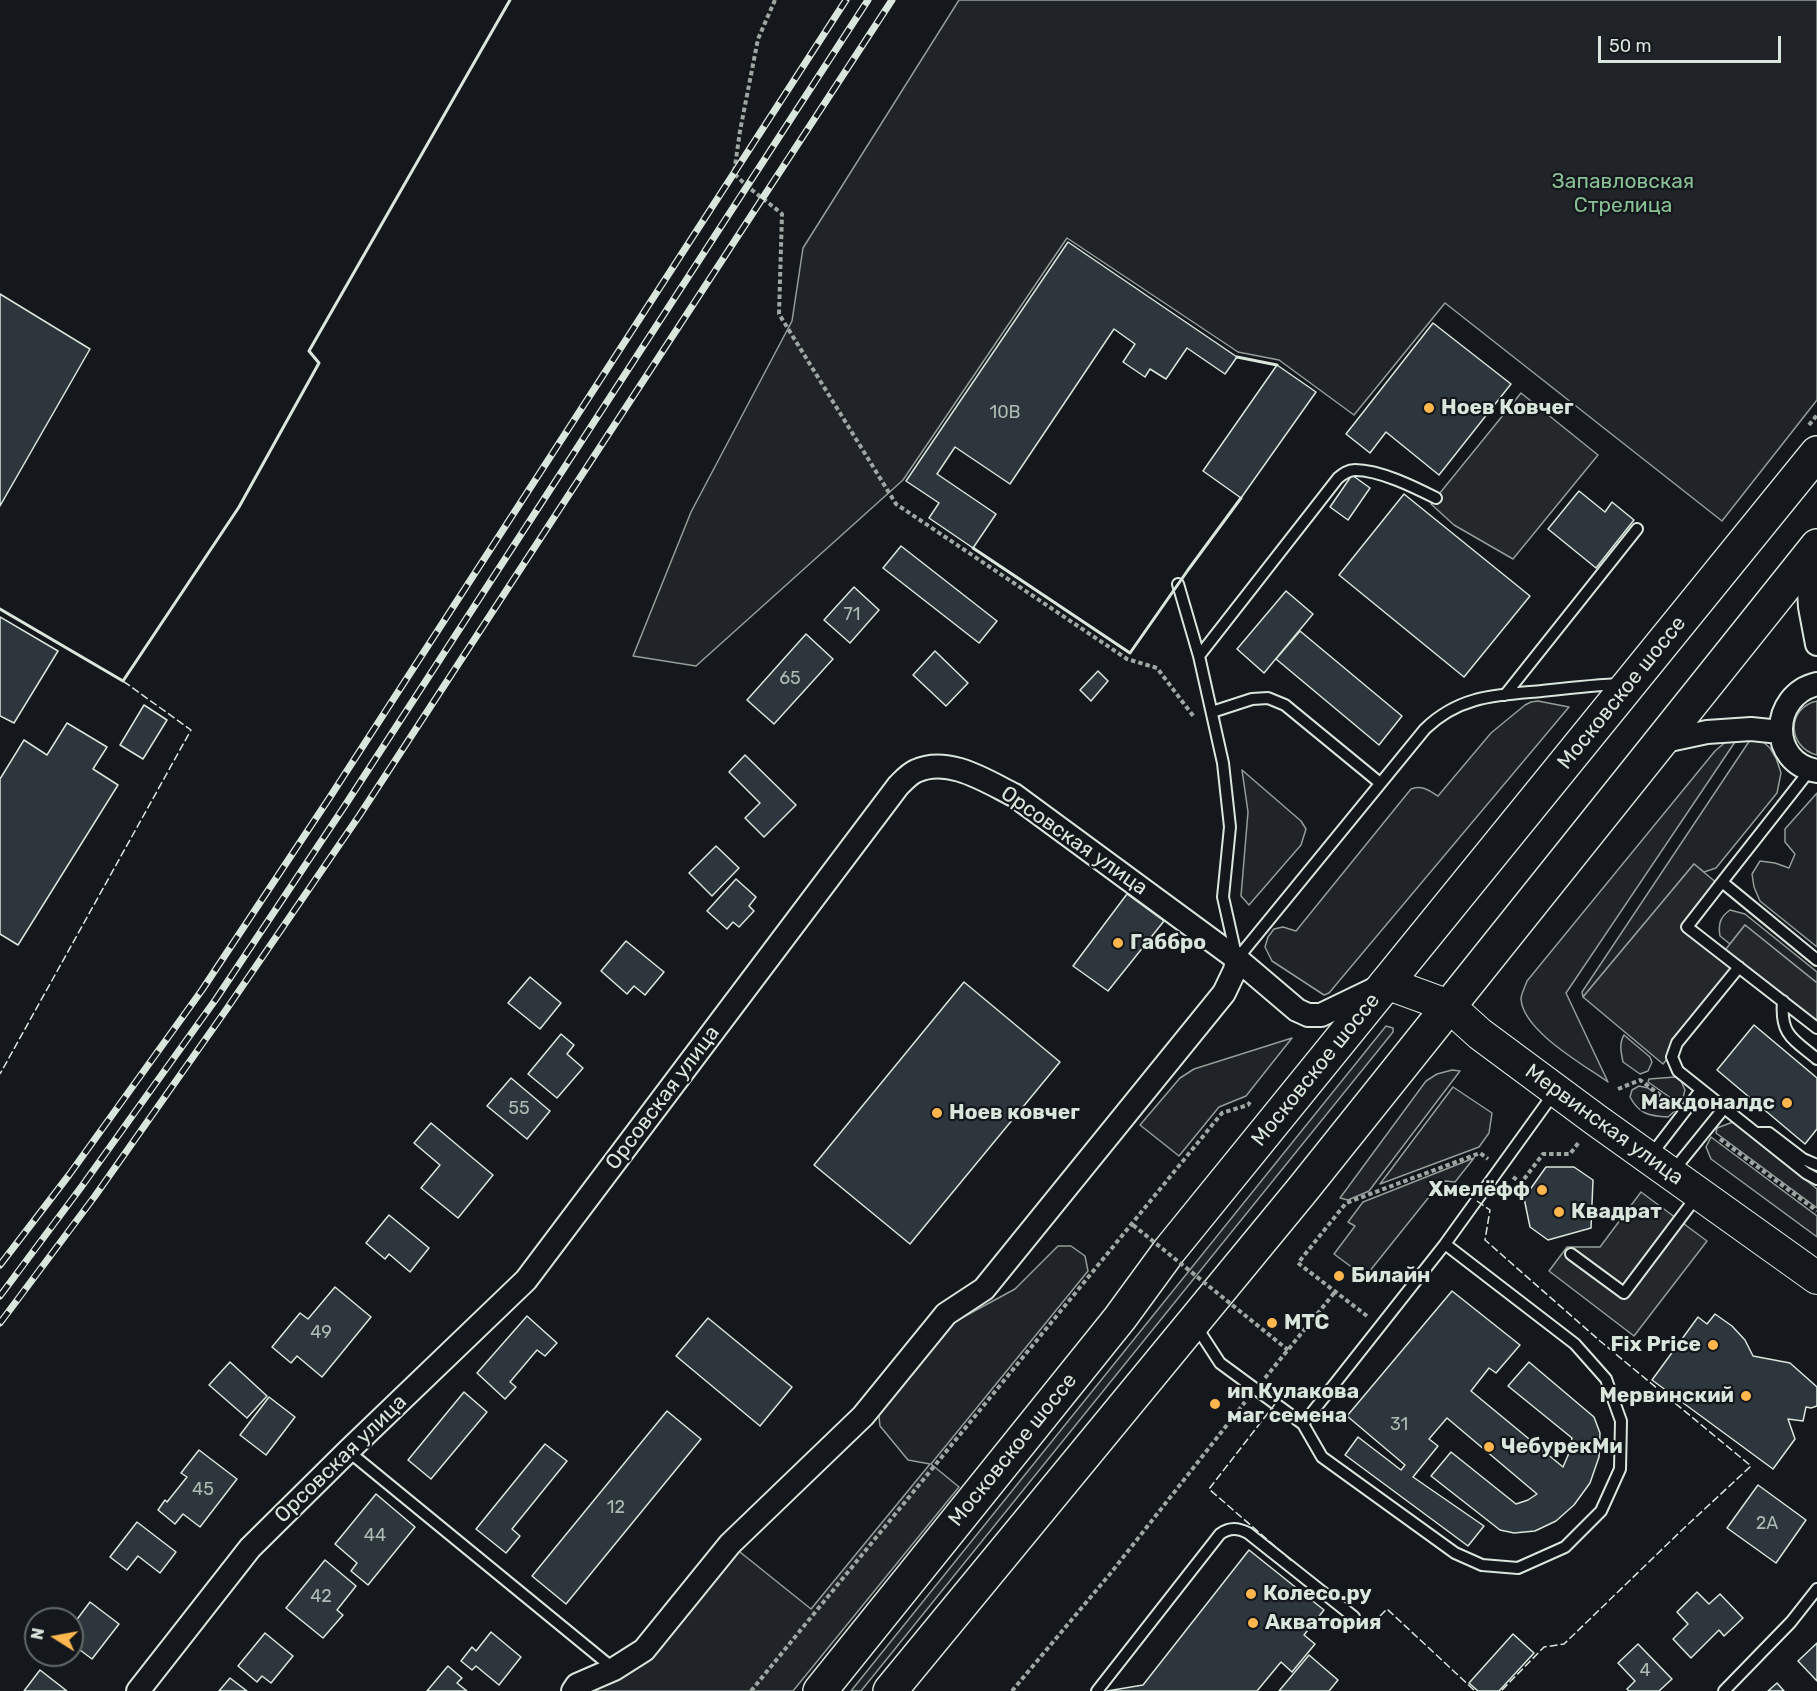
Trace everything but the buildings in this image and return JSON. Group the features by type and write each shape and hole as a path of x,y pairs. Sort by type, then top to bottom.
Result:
{"main road":[{"name":"Московское шоссе","path":"820,1691 1105,1337 1169,1251 1817,453"},
{"path":"890,1691 1194,1323 1812,553"}],"street":[{"path":"1812,553 1810,606 1817,644"},
{"path":"1814,771 1799,764 1790,755 1780,732 1785,707 1792,697 1803,689 1817,684"},
{"path":"1660,742 1707,732 1751,729 1780,732"},
{"name":"Орсовская улица","path":"138,1691 250,1548 526,1280 898,786 915,772 932,766 950,768 978,777 1014,795 1237,958 1297,1010 1308,1015 1321,1016 1386,983"},
{"path":"573,1691 577,1685 614,1669 644,1650 730,1544 863,1416 946,1314 984,1290 1224,993 1235,970 1237,958"},
{"name":"Мервинская улица","path":"1386,983 1449,1006 1480,1034 1817,1278"}],"lane":[{"path":"1199,656 1338,478 1345,473 1354,470 1393,478 1436,498"},
{"path":"1504,694 1637,529"},
{"path":"1178,584 1199,656 1221,750 1230,817 1223,897 1237,958"},
{"path":"1237,958 1435,719 1453,708 1486,696 1629,684"},
{"path":"1212,712 1252,699 1268,698 1285,705 1380,783"},
{"path":"1814,771 1687,927 1817,1028"},
{"path":"1722,882 1817,960"},
{"path":"1739,968 1677,1043 1672,1057 1678,1071 1806,1173 1817,1179"},
{"path":"1783,1001 1782,1018 1787,1033 1817,1059"},
{"path":"1303,1424 1445,1244 1556,1090"},
{"path":"1660,1166 1701,1090"},
{"path":"1660,1166 1724,1107"},
{"path":"1755,1132 1769,1133 1803,1159 1817,1165"},
{"path":"1571,1254 1624,1293 1699,1194"},
{"path":"1194,1323 1220,1363 1303,1424 1322,1457 1455,1553 1482,1565 1518,1568 1565,1547 1601,1511 1620,1469 1621,1421 1606,1379 1575,1344 1445,1244"},
{"path":"348,1451 614,1669"},
{"path":"1096,1691 1226,1530 1233,1528 1248,1533 1354,1617"},
{"path":"1724,1691 1791,1622 1817,1589"}],"path":[{"path":"775,0 758,39 734,173 746,186 782,214 779,314 896,504 1127,659 1157,669 1221,750"},
{"path":"751,1691 1222,1113 1248,1105 1255,1096"},
{"path":"1346,1203 1298,1263 1380,1326"},
{"path":"1133,1225 1288,1350"},
{"path":"1012,1691 1110,1574 1335,1292"}],"green space":[{"name":"Запавловская Стрелица","path":"959,0 1817,0 1817,400 1722,521 1445,303 1354,415 1279,360 1238,352 1067,238 903,480 696,666 633,656 691,512 792,321 803,248"},
{"path":"1538,701 1569,707 1329,993 1324,995 1272,961 1265,947 1274,929 1283,927 1296,931 1411,789 1422,788 1438,796 1491,733 1525,705"},
{"path":"1817,701 1817,755 1807,751 1800,744 1794,728 1795,719 1800,711"},
{"path":"1737,739 1566,993 1608,1082 1570,1057 1543,1035 1524,1011 1522,993 1527,981 1715,751 1728,740"},
{"path":"1750,740 1761,740 1776,758 1781,773 1777,793 1716,868 1704,872 1694,864 1583,997 1582,992"},
{"path":"1242,770 1301,821 1306,829 1301,845 1249,905 1241,896 1248,812"},
{"path":"1817,793 1817,947 1760,901 1752,874 1760,861 1789,868 1795,854 1785,842 1785,829"},
{"path":"1730,910 1745,914 1817,972 1817,983 1745,925 1730,944 1720,936 1720,921"},
{"path":"1386,1026 1393,1028 1393,1032 861,1691 851,1691"},
{"path":"1624,1035 1650,1057 1652,1062 1648,1071 1640,1074 1623,1062 1621,1045"},
{"path":"1292,1038 1246,1096 1219,1107 1179,1156 1140,1125 1180,1078 1194,1069"},
{"path":"1452,1070 1460,1071 1369,1191 1348,1200 1340,1198 1426,1081 1437,1074"},
{"path":"1675,1077 1681,1081 1685,1090 1681,1105 1648,1082 1649,1079"},
{"path":"1639,1086 1648,1088 1676,1110 1668,1117 1650,1115 1641,1111 1630,1097 1632,1090"},
{"path":"1453,1087 1492,1113 1489,1133 1479,1147 1380,1184"},
{"path":"1733,1122 1817,1189 1817,1208 1716,1133 1717,1128"},
{"path":"1711,1137 1817,1216 1817,1237 1711,1159 1706,1147"},
{"path":"1474,1158 1455,1182 1441,1182 1365,1277 1334,1254 1355,1226 1348,1222 1363,1202"},
{"path":"1058,1246 1071,1246 1085,1256 1088,1271 931,1464 959,1487 793,1691 573,1691 614,1669 730,1544 811,1609 930,1464 908,1460 880,1426 878,1407 945,1327 1015,1289"}],"shaded area":[{"path":"1521,393 1598,455 1513,559 1454,525 1431,504"},
{"path":"1694,864 1718,884 1687,927 1722,954 1745,925 1817,983 1817,1028 1739,968 1663,1064 1583,997"},
{"path":"1641,1192 1707,1241 1634,1336 1549,1271 1567,1247 1600,1247"}],"railway":[{"path":"0,1265 69,1175 202,990 330,797 846,0"},
{"path":"0,1296 216,999 344,807 868,0"},
{"path":"0,1323 95,1196 359,816 892,0"}],"fence":[{"path":"0,609 123,681 191,730 0,1074"},
{"path":"1477,1201 1490,1210 1485,1240 1600,1341 1751,1466 1564,1644 1544,1647 1501,1691"},
{"path":"1275,1404 1209,1489 1293,1562"},
{"path":"1356,1617 1368,1628 1387,1609 1475,1691"}],"wall":[{"path":"0,609 123,681 239,507 319,363 309,351 510,0"},
{"path":"1237,357 1277,365"},
{"path":"973,548 1130,653 1241,498"}],"place":[{"name":"Ноев Ковчег","path":"1429,408"},
{"name":"Габбро","path":"1118,943"},
{"name":"Макдоналдс","path":"1787,1103"},
{"name":"Ноев ковчег","path":"937,1113"},
{"name":"Хмелёфф","path":"1542,1190"},
{"name":"Квадрат","path":"1559,1212"},
{"name":"Билайн","path":"1339,1276"},
{"name":"МТС","path":"1272,1323"},
{"name":"Fix Price","path":"1713,1345"},
{"name":"Мервинский","path":"1746,1396"},
{"name":"ип Кулакова маг семена","path":"1215,1404"},
{"name":"ЧебурекМи","path":"1489,1447"},
{"name":"Колесо.ру","path":"1251,1594"},
{"name":"Акватория","path":"1253,1623"}]}
